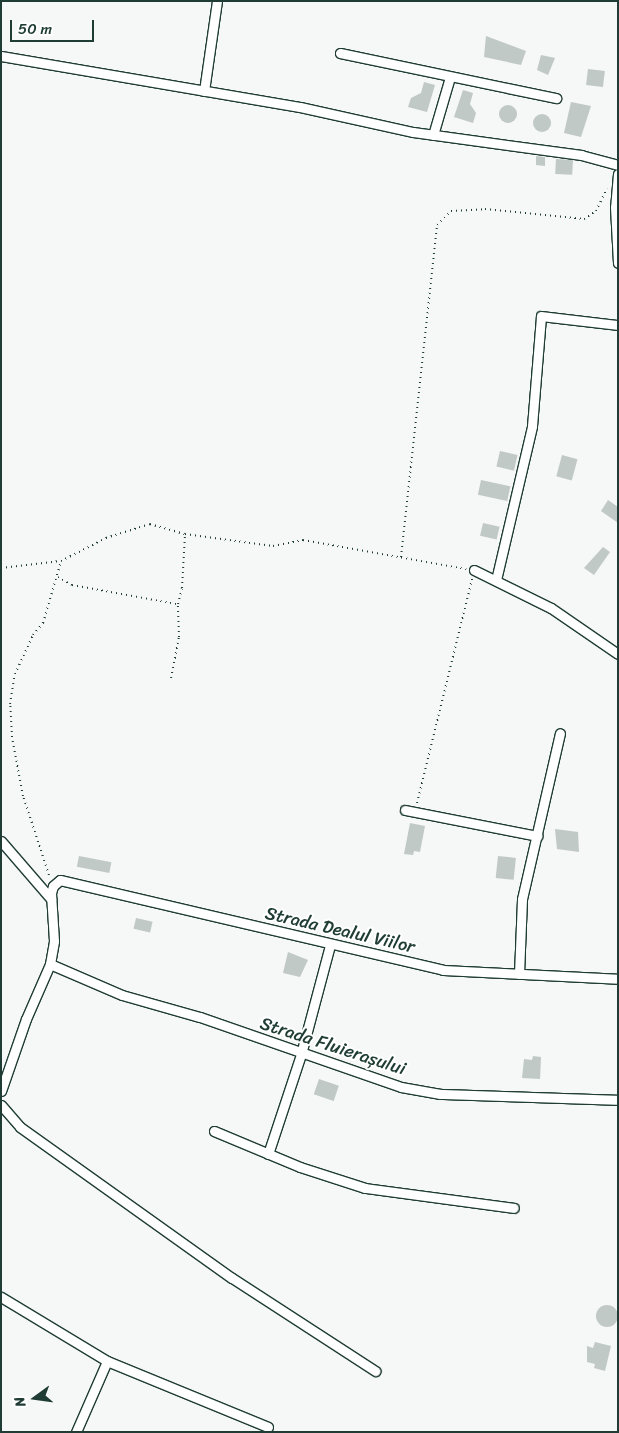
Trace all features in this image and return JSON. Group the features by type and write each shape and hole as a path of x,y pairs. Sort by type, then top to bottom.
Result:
{"street":[{"path":"204,91 217,1"},
{"path":"340,53 556,98"},
{"path":"1,56 204,91 433,135 581,155 618,166"},
{"path":"433,135 450,77"},
{"path":"618,175 616,239 618,263"},
{"path":"496,580 532,426 541,316 618,325"},
{"path":"474,570 551,608 618,654"},
{"path":"519,974 522,899 560,733"},
{"path":"405,810 537,836"},
{"path":"1,841 51,899"},
{"path":"1,1091 26,1019 50,964 54,941 51,888 60,880"},
{"name":"Strada Dealul Viilor","path":"60,880 442,970 618,979"},
{"path":"268,1154 300,1054 330,944"},
{"name":"Strada Fluierașului","path":"50,964 122,994 200,1018 300,1054 347,1066 401,1087 440,1094 618,1100"},
{"path":"1,1105 20,1126 224,1272 375,1371"},
{"path":"214,1131 268,1154 365,1188 514,1208"},
{"path":"1,1297 107,1361 268,1427"},
{"path":"76,1432 107,1361"}],"path":[{"path":"401,557 437,225 451,211 485,209 584,219 596,211 605,189 618,175"},
{"path":"1,568 60,561 106,538 150,524 185,534 273,546 303,540 474,570 415,812"},
{"path":"171,678 179,637 178,604 182,588 185,534"},
{"path":"60,561 58,578 43,623 33,635 15,674 10,704 12,737 24,796 50,877 60,880"},
{"path":"58,578 72,585 178,604"}],"building":[{"path":"486,36 526,51 521,65 484,57"},
{"path":"541,55 555,58 548,75 537,70"},
{"path":"588,69 605,71 603,87 586,85"},
{"path":"424,82 435,85 427,112 408,107 411,98 421,93"},
{"path":"463,90 473,93 470,104 476,113 473,123 454,117"},
{"path":"571,102 591,106 581,137 564,133"},
{"path":"508,105 514,108 517,114 514,120 508,123 502,120 499,114 502,108"},
{"path":"542,114 548,117 551,123 548,129 542,132 536,129 533,123 536,117"},
{"path":"536,156 545,157 545,166 536,165"},
{"path":"556,159 573,160 572,175 555,174"},
{"path":"500,451 518,455 514,471 496,467"},
{"path":"562,455 577,459 572,480 556,476"},
{"path":"481,480 510,486 507,501 478,495"},
{"path":"608,500 618,507 618,523 601,511"},
{"path":"483,523 500,527 497,539 480,536"},
{"path":"603,547 610,552 594,575 584,568"},
{"path":"410,823 425,826 420,852 414,851 413,855 404,854"},
{"path":"555,829 578,832 579,852 557,849"},
{"path":"79,856 111,862 109,873 77,867"},
{"path":"498,856 516,858 514,880 496,878"},
{"path":"136,918 153,922 150,933 134,929"},
{"path":"288,952 308,960 300,977 283,973"},
{"path":"533,1056 541,1057 540,1079 522,1078 524,1059 532,1060"},
{"path":"319,1079 339,1086 334,1101 314,1094"},
{"path":"603,1305 611,1305 618,1312 618,1320 611,1327 603,1327 596,1320 596,1312"},
{"path":"595,1342 611,1346 605,1371 594,1368 595,1364 587,1362 587,1346 593,1348"}]}
